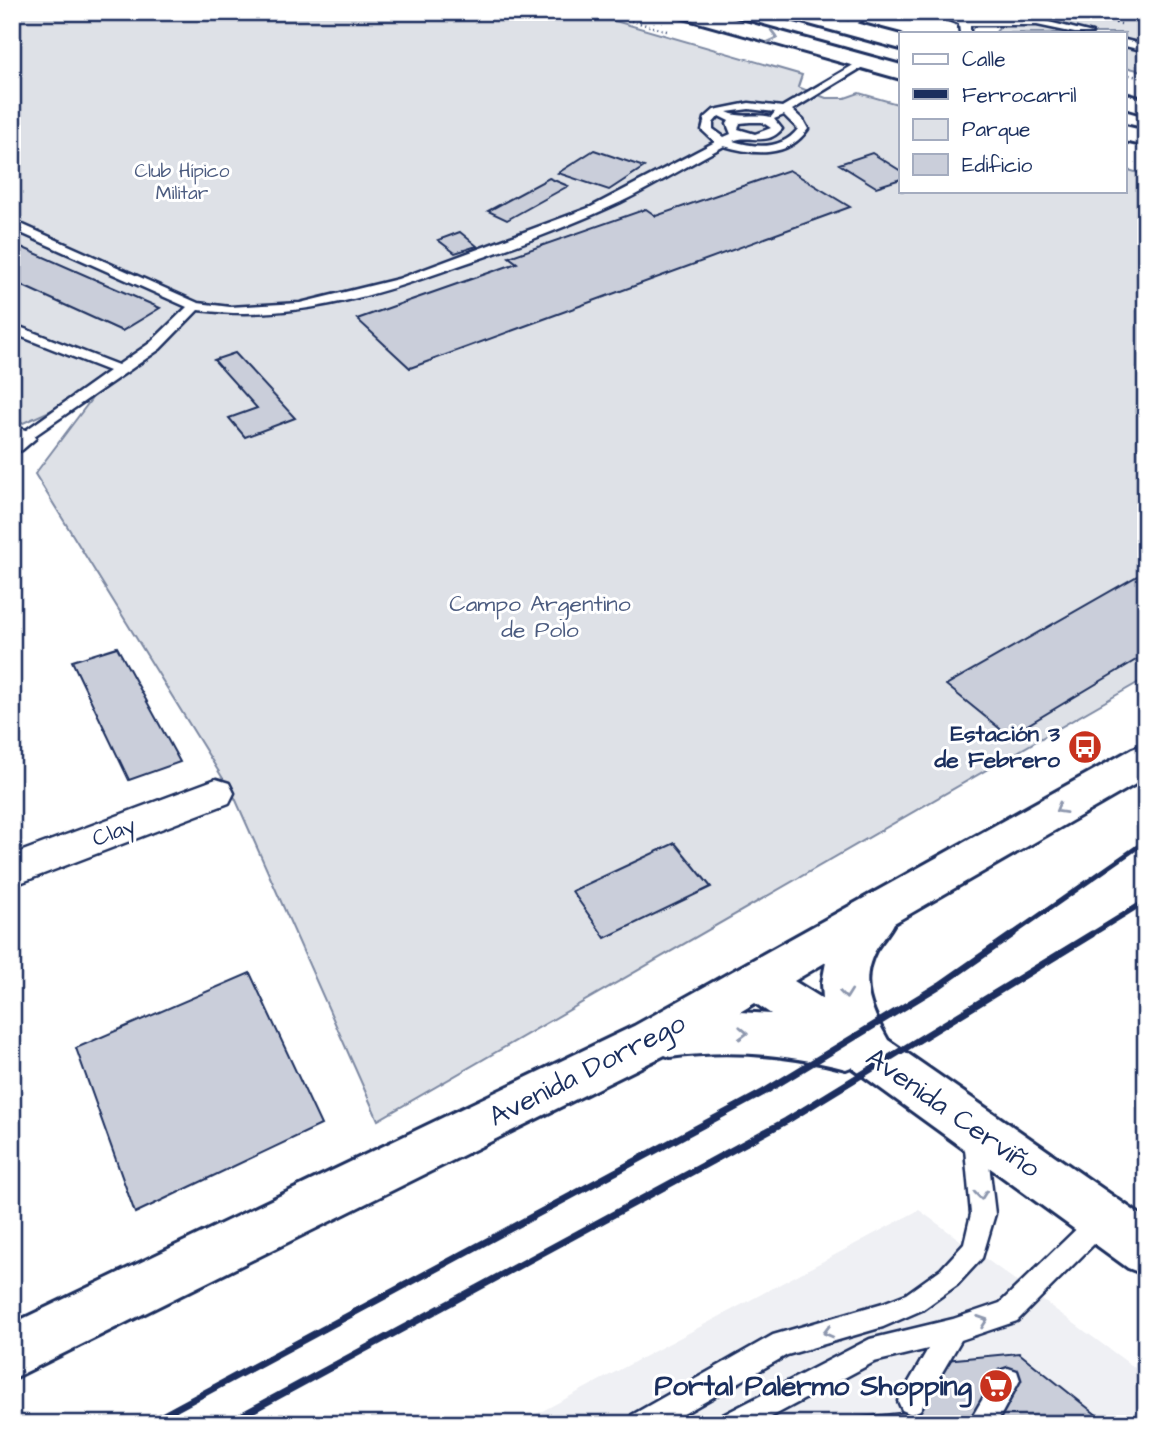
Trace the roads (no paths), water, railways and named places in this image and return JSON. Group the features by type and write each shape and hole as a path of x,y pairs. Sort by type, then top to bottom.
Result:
{"main road":[{"path":"684,12 899,71"},
{"path":"787,12 899,41"},
{"path":"818,49 845,27"},
{"path":"1126,101 1146,107"},
{"path":"1126,133 1146,138"},
{"name":"Avenida Dorrego","path":"12,1352 650,1040 1146,759"},
{"path":"872,1055 854,1027 845,999 845,971 856,939 880,912"},
{"name":"Avenida Cerviño","path":"757,981 872,1055 1146,1250"},
{"path":"650,1040 723,1032 772,1034 822,1042 872,1055"}],"street":[{"name":"Clay","path":"12,871 216,793"}],"lane":[{"path":"845,27 868,12"},
{"path":"933,12 964,28 1037,22 1082,32"},
{"path":"1126,43 1146,48"},
{"path":"768,120 866,62"},
{"path":"750,106 783,111 794,116 803,129 793,142 767,149 735,147 722,142 707,130 710,117 718,112 750,106"},
{"path":"718,112 737,120"},
{"path":"758,117 768,120 775,124 777,129 762,137 739,134 733,130 732,124 737,120 758,117"},
{"path":"12,224 195,306 216,310 282,310 390,286 574,218 636,190 739,134"},
{"path":"772,134 793,142"},
{"path":"17,441 155,346 195,306"},
{"path":"12,328 121,371"},
{"path":"641,1424 782,1344 838,1330 914,1302 949,1277 974,1250 983,1214 974,1127"},
{"path":"732,1424 870,1351 953,1331 1008,1312 1102,1220"},
{"path":"911,1401 953,1331"},
{"path":"981,1424 1007,1380"}],"railway":[{"path":"1010,936 1146,841"},
{"path":"1089,936 1146,901"},
{"path":"147,1424 764,1092 940,985 1013,934"},
{"path":"226,1424 786,1121 1092,934"}],"place":[{"name":"Estación 3 de Febrero","path":"1085,747"},
{"name":"Portal Palermo Shopping","path":"996,1386"}],"park label":[{"name":"Club Hípico Militar","path":"182,182"},
{"name":"Campo Argentino de Polo","path":"540,617"}]}
